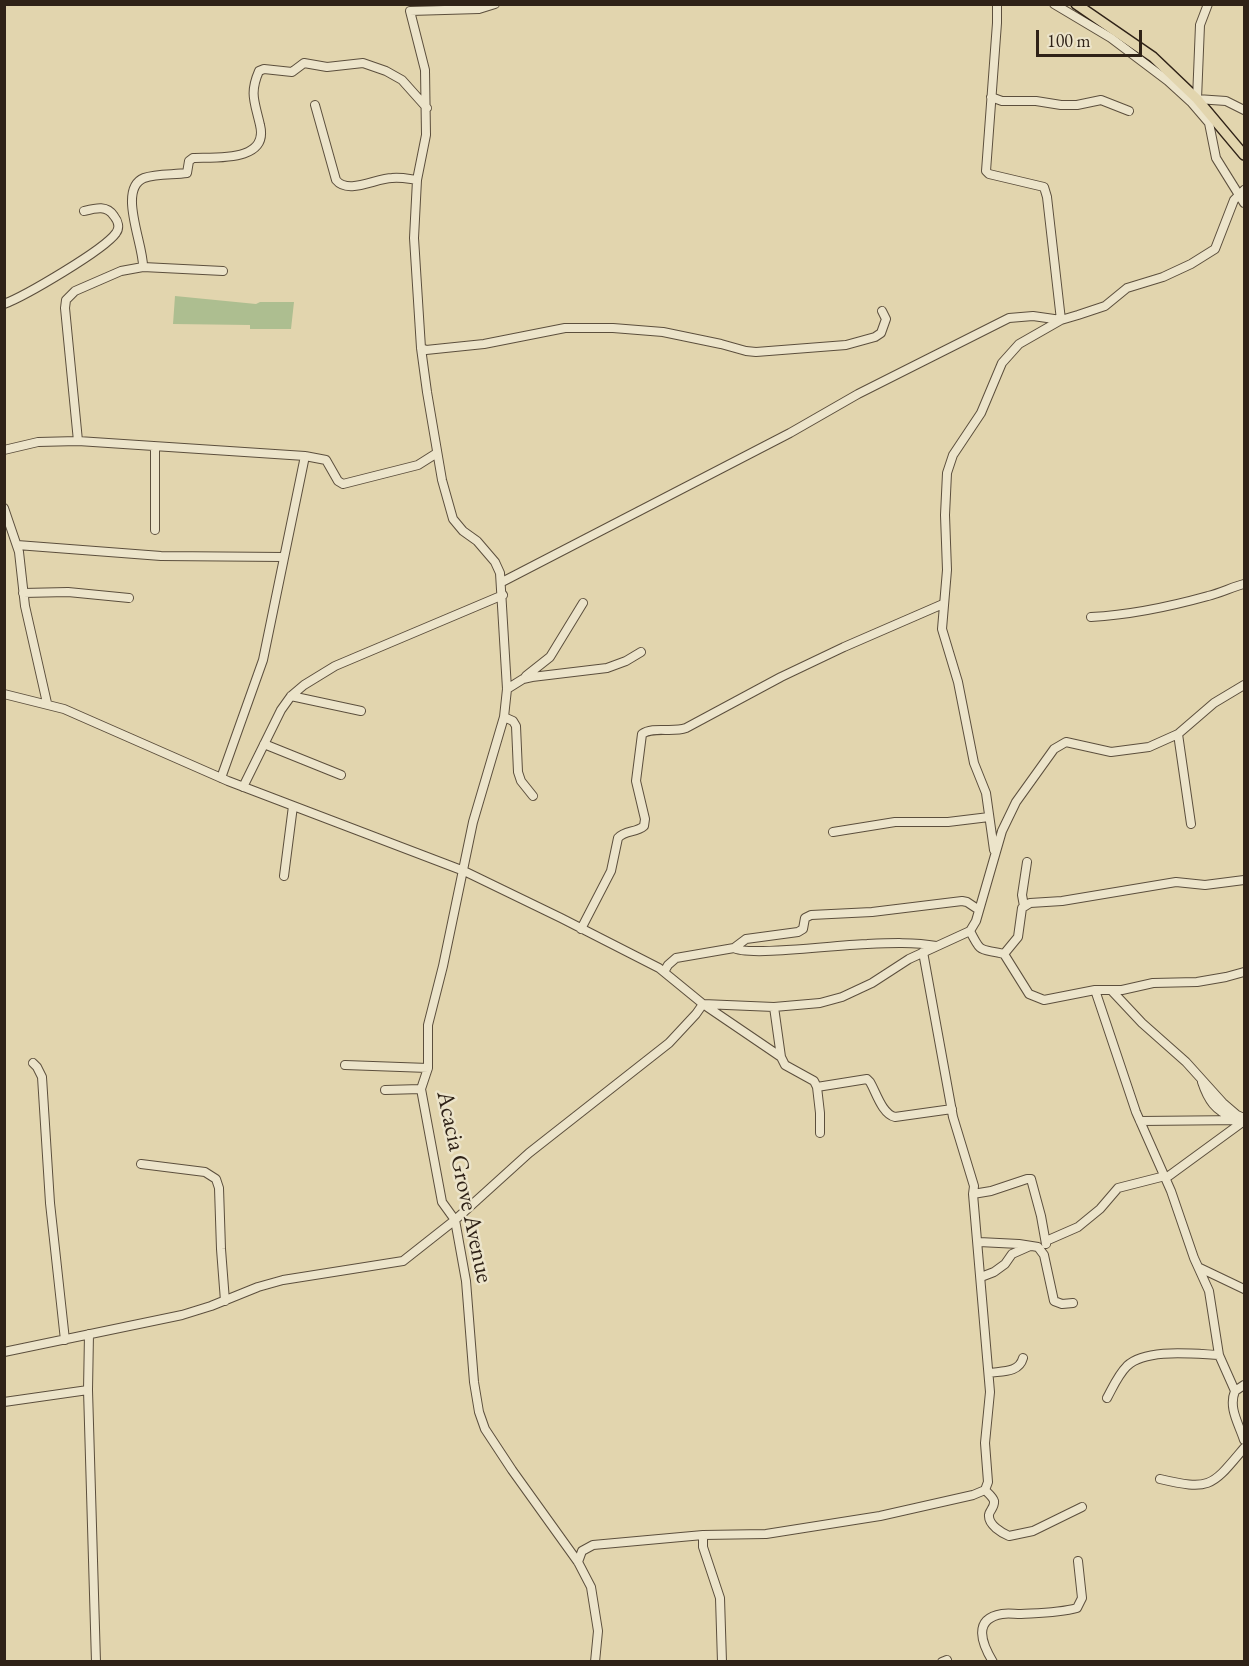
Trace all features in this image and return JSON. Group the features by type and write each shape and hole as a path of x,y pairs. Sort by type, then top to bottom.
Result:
{"main road":[{"path":"1076,4 1153,57 1197,99 1245,155"}],"street":[{"path":"495,4 479,9 410,11 423,57 427,108 426,135 417,180 414,238 421,348 437,453 453,519 495,562 502,582 779,438 858,394 999,323 1018,316 1061,320"},
{"path":"997,4 986,171 989,174 1044,187 1061,320"},
{"path":"1054,4 1111,38 1168,81 1191,102 1209,123 1216,158 1242,193 1245,203"},
{"path":"1208,4 1200,25 1197,99 1226,101 1245,110"},
{"path":"143,267 132,192 145,178 187,173 189,161 194,158 239,156 256,147 261,141 261,127 252,96 260,71 264,69 292,72 304,63 327,67 363,63 386,71 402,80 427,108"},
{"path":"991,97 1002,101 1036,101 1061,105 1077,105 1101,100 1129,111"},
{"path":"315,105 339,184 351,186 392,178 417,180"},
{"path":"994,852 986,793 974,763 958,682 942,628 947,570 945,492 947,473 953,455 981,413 1002,363 1019,344 1061,320 1105,306 1127,288 1177,272 1210,253 1215,249 1228,212 1242,193"},
{"path":"5,304 72,266 115,234 118,226 110,211 99,208 84,211"},
{"path":"78,441 66,300 75,291 121,271 143,267 222,271"},
{"path":"421,348 426,350 484,344 565,328 651,330 746,351 846,345 875,337 881,333 886,319 882,311"},
{"path":"4,450 38,442 78,441 305,456 326,460 338,481 343,484 418,465 437,453"},
{"path":"154,530 155,447"},
{"path":"221,778 263,660 305,456"},
{"path":"4,508 17,545 23,593 47,703"},
{"path":"17,545 161,556 284,557"},
{"name":"Acacia Grove Avenue","path":"502,582 507,689 504,717 473,822 443,966 428,1025 428,1068 421,1089 442,1202 455,1220 466,1281 478,1412 512,1470 578,1562 591,1587 597,1619 596,1662"},
{"path":"1092,617 1119,615 1181,602 1245,584"},
{"path":"23,593 68,592 129,598"},
{"path":"243,787 281,710 291,696 304,685 334,666 503,595"},
{"path":"507,689 550,657 584,603"},
{"path":"581,928 611,871 618,837 644,826 645,819 636,781 642,734 648,730 670,731 686,728 781,677 943,604"},
{"path":"523,679 607,668 641,652"},
{"path":"703,1004 774,1007 819,1003 855,992 923,952 970,931 979,910 994,852 1002,831 1016,802 1032,782 1048,755 1061,744 1071,742 1119,752 1149,747 1178,734 1214,703 1245,685"},
{"path":"4,694 47,703 243,787 464,871 581,928 664,972 703,1004 782,1057"},
{"path":"291,696 361,711"},
{"path":"504,717 513,721 516,726 518,772 521,781 533,796"},
{"path":"1178,734 1191,824"},
{"path":"264,744 341,775"},
{"path":"284,876 293,806"},
{"path":"833,832 895,822 948,822 989,817"},
{"path":"1004,954 1018,937 1024,906 1022,896 1027,862"},
{"path":"1024,906 1030,903 1062,901 1176,882 1205,885 1245,880"},
{"path":"664,972 676,958 734,948 746,939 801,931 805,918 811,915 872,912 962,901 968,902 979,910"},
{"path":"970,931 979,948 985,952 1004,954"},
{"path":"734,948 740,951 762,952 870,944 938,946"},
{"path":"923,952 952,1109 974,1186 990,1392 985,1443 988,1478 985,1490"},
{"path":"1004,954 1029,994 1037,999 1050,1000 1095,990 1112,991 1153,983 1197,982 1245,972"},
{"path":"1095,990 1140,1121 1165,1177 1211,1300 1219,1355 1235,1391 1232,1408 1245,1440"},
{"path":"1112,991 1142,1023 1186,1062 1222,1102 1245,1120"},
{"path":"4,1352 182,1315 283,1280 403,1261 455,1220 529,1153 669,1043 703,1004"},
{"path":"774,1007 785,1065 814,1081 817,1087 820,1133"},
{"path":"33,1063 42,1077 50,1203 65,1340"},
{"path":"345,1065 428,1068"},
{"path":"817,1087 867,1079 884,1109 890,1116 895,1117 952,1109"},
{"path":"385,1090 421,1089"},
{"path":"1140,1121 1245,1120"},
{"path":"1046,1241 1084,1222 1100,1209 1118,1188 1165,1177 1245,1120"},
{"path":"141,1164 204,1172 216,1179 219,1188 220,1249 225,1300"},
{"path":"973,1194 1031,1179 1046,1241 1042,1250 1054,1301 1073,1304"},
{"path":"979,1242 1031,1245 1042,1250"},
{"path":"981,1277 994,1272 1005,1264 1012,1254 1031,1245"},
{"path":"1200,1268 1245,1289"},
{"path":"89,1334 88,1390 96,1662"},
{"path":"1107,1398 1126,1367 1139,1359 1158,1355 1219,1355"},
{"path":"989,1373 1015,1369 1020,1366 1023,1358"},
{"path":"1235,1391 1245,1385"},
{"path":"4,1401 88,1390"},
{"path":"1160,1479 1194,1486 1206,1485 1222,1475 1245,1448"},
{"path":"578,1562 582,1551 593,1545 703,1535 766,1534 880,1516 973,1495 985,1490"},
{"path":"985,1490 993,1498 994,1503 989,1519 997,1529 1010,1536 1033,1531 1082,1507"},
{"path":"703,1535 703,1548 720,1598 722,1662"},
{"path":"993,1662 983,1642 982,1630 986,1621 1002,1614 1064,1611 1077,1608 1082,1598 1078,1561"}],"green space":[{"path":"175,296 256,304 294,302 291,329 250,329 250,325 173,324"}]}
